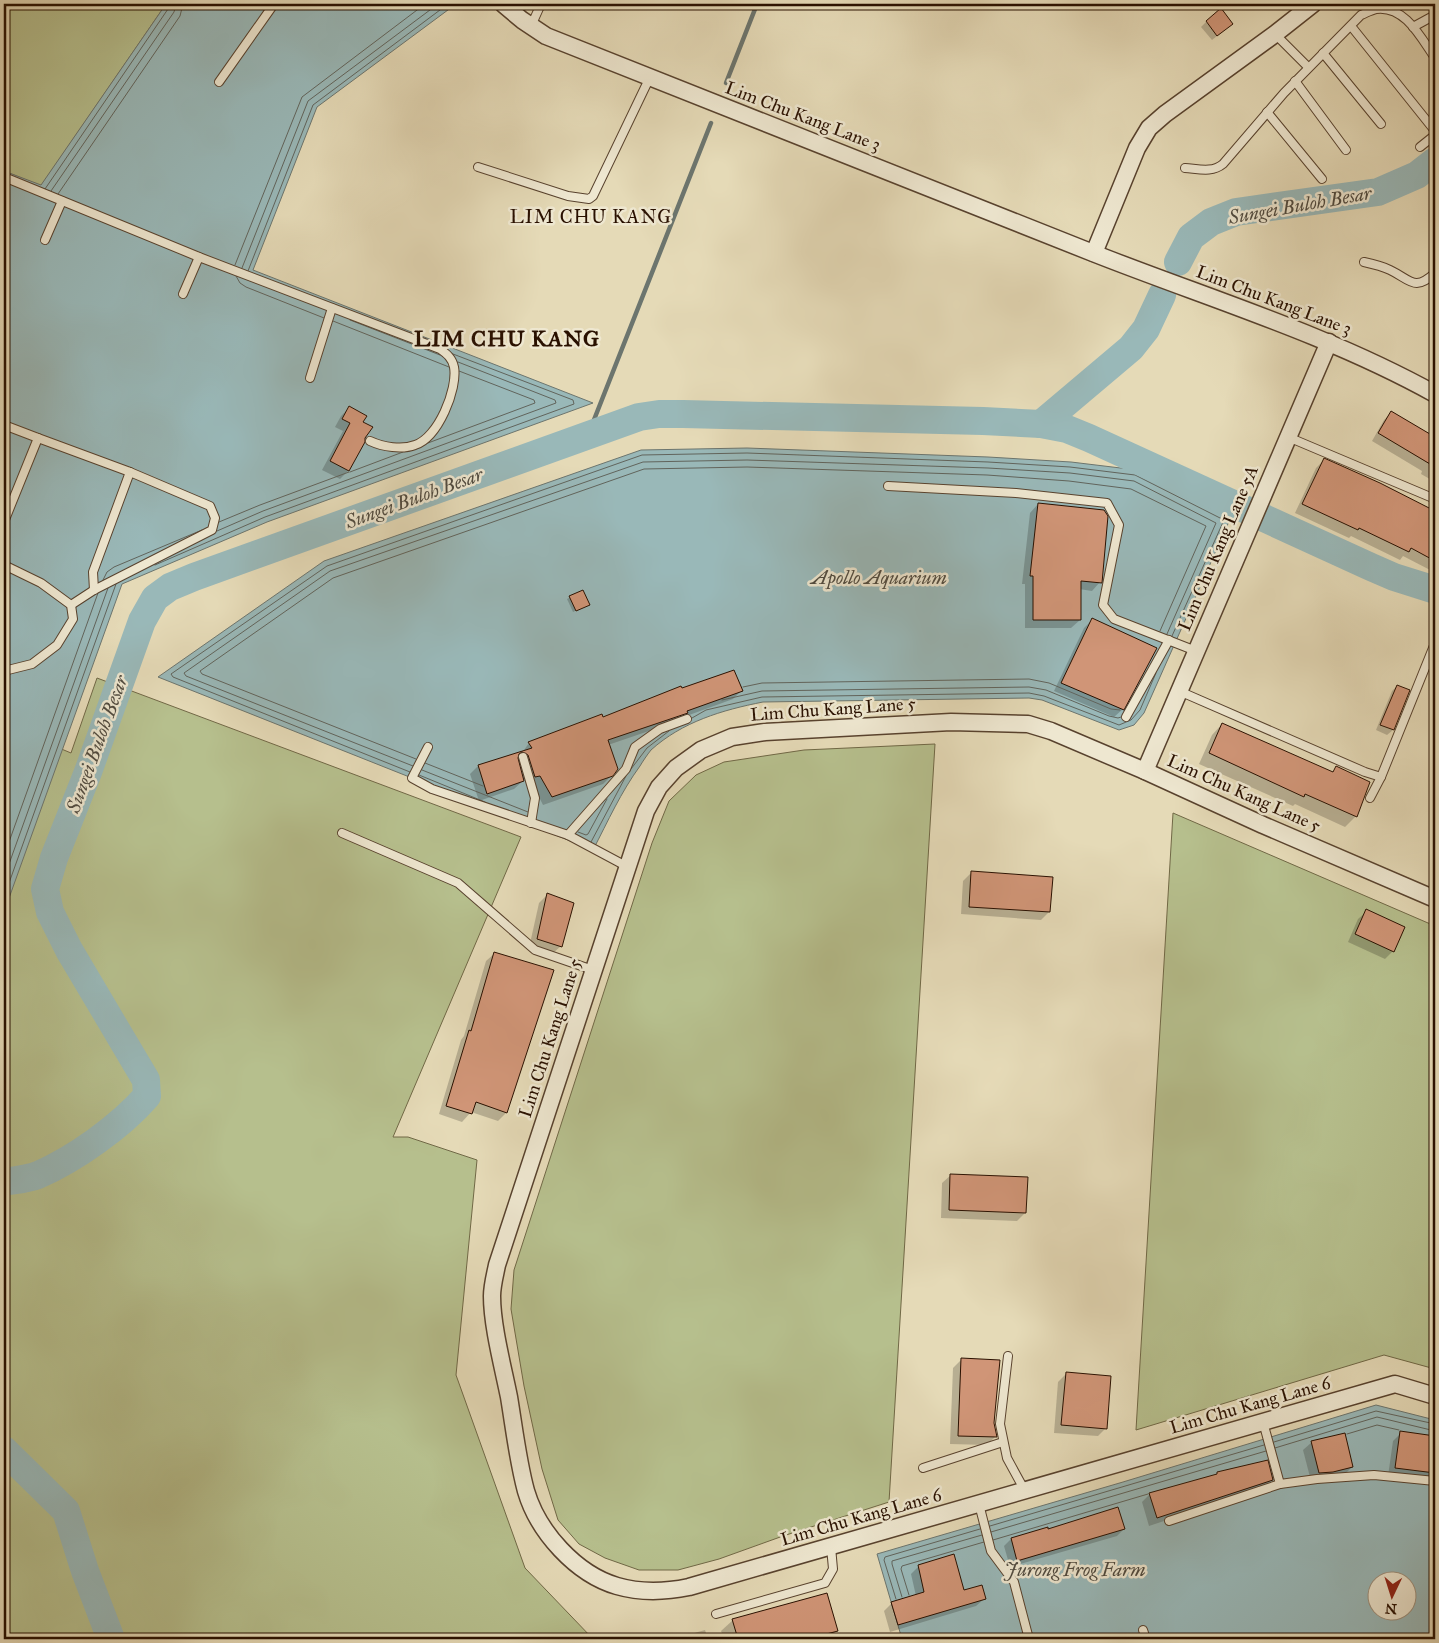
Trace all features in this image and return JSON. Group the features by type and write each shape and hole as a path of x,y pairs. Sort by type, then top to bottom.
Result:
{"street":[{"name":"Lim Chu Kang Lane 3","path":"503,4 546,36 1094,253 1329,342 1395,372 1435,394"},
{"path":"1094,253 1136,148 1149,128 1165,114 1313,4"},
{"name":"Lim Chu Kang Lane 5A","path":"1145,771 1329,342"},
{"name":"Lim Chu Kang Lane 5","path":"492,1295 497,1265 626,866 646,811 660,787 676,768 700,750 732,737 765,732 951,722 1028,724 1051,731 1145,771 1263,825 1435,899"},
{"name":"Lim Chu Kang Lane 6","path":"492,1295 496,1330 526,1491 539,1521 554,1543 571,1560 616,1586 643,1591 667,1592 689,1587 1396,1384 1435,1396"}],"lane":[{"path":"219,82 274,4"},
{"path":"531,26 541,4"},
{"path":"1185,168 1207,171 1217,169 1308,67 1361,15 1375,9 1390,10 1403,16 1435,58"},
{"path":"1413,27 1435,14"},
{"path":"1351,26 1435,133 1420,147"},
{"path":"1275,34 1308,67"},
{"path":"1322,53 1381,124"},
{"path":"478,167 568,196 589,199 593,196 650,77"},
{"path":"1295,81 1346,150"},
{"path":"1267,112 1322,179"},
{"path":"4,177 199,257 440,349 450,357 454,367 451,395 436,428 425,440 416,445 408,446 378,445 370,441"},
{"path":"46,240 62,201"},
{"path":"183,294 199,257"},
{"path":"1364,262 1385,268 1404,280 1412,282 1420,283 1435,273"},
{"path":"310,378 332,308"},
{"path":"4,425 130,472 210,506 216,518 212,530 94,590 71,605"},
{"path":"1288,437 1435,499"},
{"path":"4,522 38,438"},
{"path":"94,590 94,572 130,472"},
{"path":"888,486 1016,493 1107,503 1119,525 1103,605 1114,619 1196,651"},
{"path":"4,565 41,583 71,605 73,620 57,645 32,664 4,672"},
{"path":"1126,718 1169,640"},
{"path":"1370,798 1381,777 1435,643"},
{"path":"1179,691 1365,772 1381,777"},
{"path":"568,835 626,769 635,746 660,729 687,719"},
{"path":"428,747 412,778 432,789 568,835 626,866"},
{"path":"524,757 534,798 531,823"},
{"path":"342,834 458,883 535,950 593,970"},
{"path":"1008,1356 1000,1424 1007,1458 1024,1491"},
{"path":"1263,1422 1280,1484"},
{"path":"923,1468 1003,1442"},
{"path":"1169,1522 1280,1484 1374,1475 1435,1481"},
{"path":"979,1504 992,1551 1014,1582 1029,1639"},
{"path":"716,1614 825,1582 833,1569 831,1547"},
{"path":"1143,1630 1146,1639"}],"green space":[{"path":"4,4 166,4 41,186 4,171"},
{"path":"97,678 521,837 393,1137 408,1137 477,1160 456,1375 525,1568 593,1639 4,1639 4,725 71,753"},
{"path":"935,744 889,1502 719,1559 678,1570 639,1570 605,1558 579,1544 558,1520 542,1469 524,1386 511,1309 514,1270 652,843 669,801 696,775 724,762 804,750"},
{"path":"1173,813 1435,926 1435,1369 1384,1355 1136,1430"}],"water":[{"path":"166,4 456,4 317,107 253,270 593,403 267,522 122,584 4,912 4,171 41,185"},
{"name":"Apollo Aquarium","path":"747,448 988,457 1071,462 1137,470 1231,517 1144,713 1134,725 1119,730 1042,700 1029,698 763,702 748,705 703,718 663,740 651,750 621,796 593,850 158,677 324,561 641,450"},
{"name":"Jurong Frog Farm","path":"1376,1405 1435,1420 1435,1639 902,1639 877,1554"}],"building":[{"path":"1221,8 1233,24 1217,36 1206,21"},
{"path":"349,406 367,416 363,422 373,427 365,438 365,442 349,471 330,461 350,423 342,419"},
{"path":"1391,411 1435,437 1435,467 1378,433"},
{"path":"1324,458 1380,483 1435,511 1435,561 1411,548 1409,552 1302,504"},
{"path":"1038,503 1104,510 1108,516 1102,583 1081,581 1081,620 1033,620 1033,576 1030,576"},
{"path":"583,590 590,605 576,611 569,596"},
{"path":"1092,618 1157,648 1124,710 1061,683"},
{"path":"734,670 743,691 687,711 688,713 608,740 618,769 613,776 552,797 540,776 535,777 528,755 522,752 518,758 524,781 487,794 478,765 532,748 528,742 602,714 603,717 681,686 682,688"},
{"path":"1397,685 1410,690 1394,730 1380,725"},
{"path":"1222,723 1333,772 1336,766 1370,782 1357,817 1305,794 1304,797 1209,753"},
{"path":"971,871 1053,877 1050,912 969,907"},
{"path":"547,893 574,903 562,947 537,939"},
{"path":"1366,909 1405,927 1394,952 1355,934"},
{"path":"494,952 554,970 507,1113 476,1102 472,1114 446,1106 469,1030 471,1031"},
{"path":"950,1174 1028,1177 1026,1213 949,1210"},
{"path":"961,1358 1000,1360 994,1423 997,1437 958,1436"},
{"path":"1066,1372 1111,1376 1107,1429 1061,1425"},
{"path":"1400,1431 1435,1436 1435,1473 1395,1468"},
{"path":"1345,1433 1353,1467 1319,1473 1311,1441"},
{"path":"1268,1460 1273,1480 1157,1518 1149,1493 1217,1474 1217,1472"},
{"path":"1118,1507 1125,1529 1017,1561 1011,1538 1048,1527 1048,1529"},
{"path":"954,1554 964,1590 982,1585 986,1599 898,1625 891,1602 924,1592 918,1565"},
{"path":"827,1593 838,1631 807,1639 738,1639 732,1619"}],"waterway":[{"path":"726,83 757,4"},
{"path":"588,435 711,123"},
{"name":"Sungei Buloh Besar","path":"1178,262 1191,237 1211,222 1236,212 1378,192 1417,175 1435,161"},
{"name":"Sungei Buloh Besar","path":"1041,424 1131,348 1146,329 1162,295"},
{"name":"Sungei Buloh Besar","path":"4,1182 34,1176 82,1151 111,1130 147,1096 146,1080 69,950 50,912 45,889 54,858 88,772 142,621 155,598 170,587 194,577 639,417 659,414 683,414 983,421 1041,424 1067,429 1371,567 1394,577 1435,590"},
{"name":"Sungei Buloh Besar","path":"4,1450 66,1511 85,1571 111,1639"}],"district":[{"name":"LIM CHU KANG","path":"591,216"},
{"name":"LIM CHU KANG","path":"507,338"}]}
